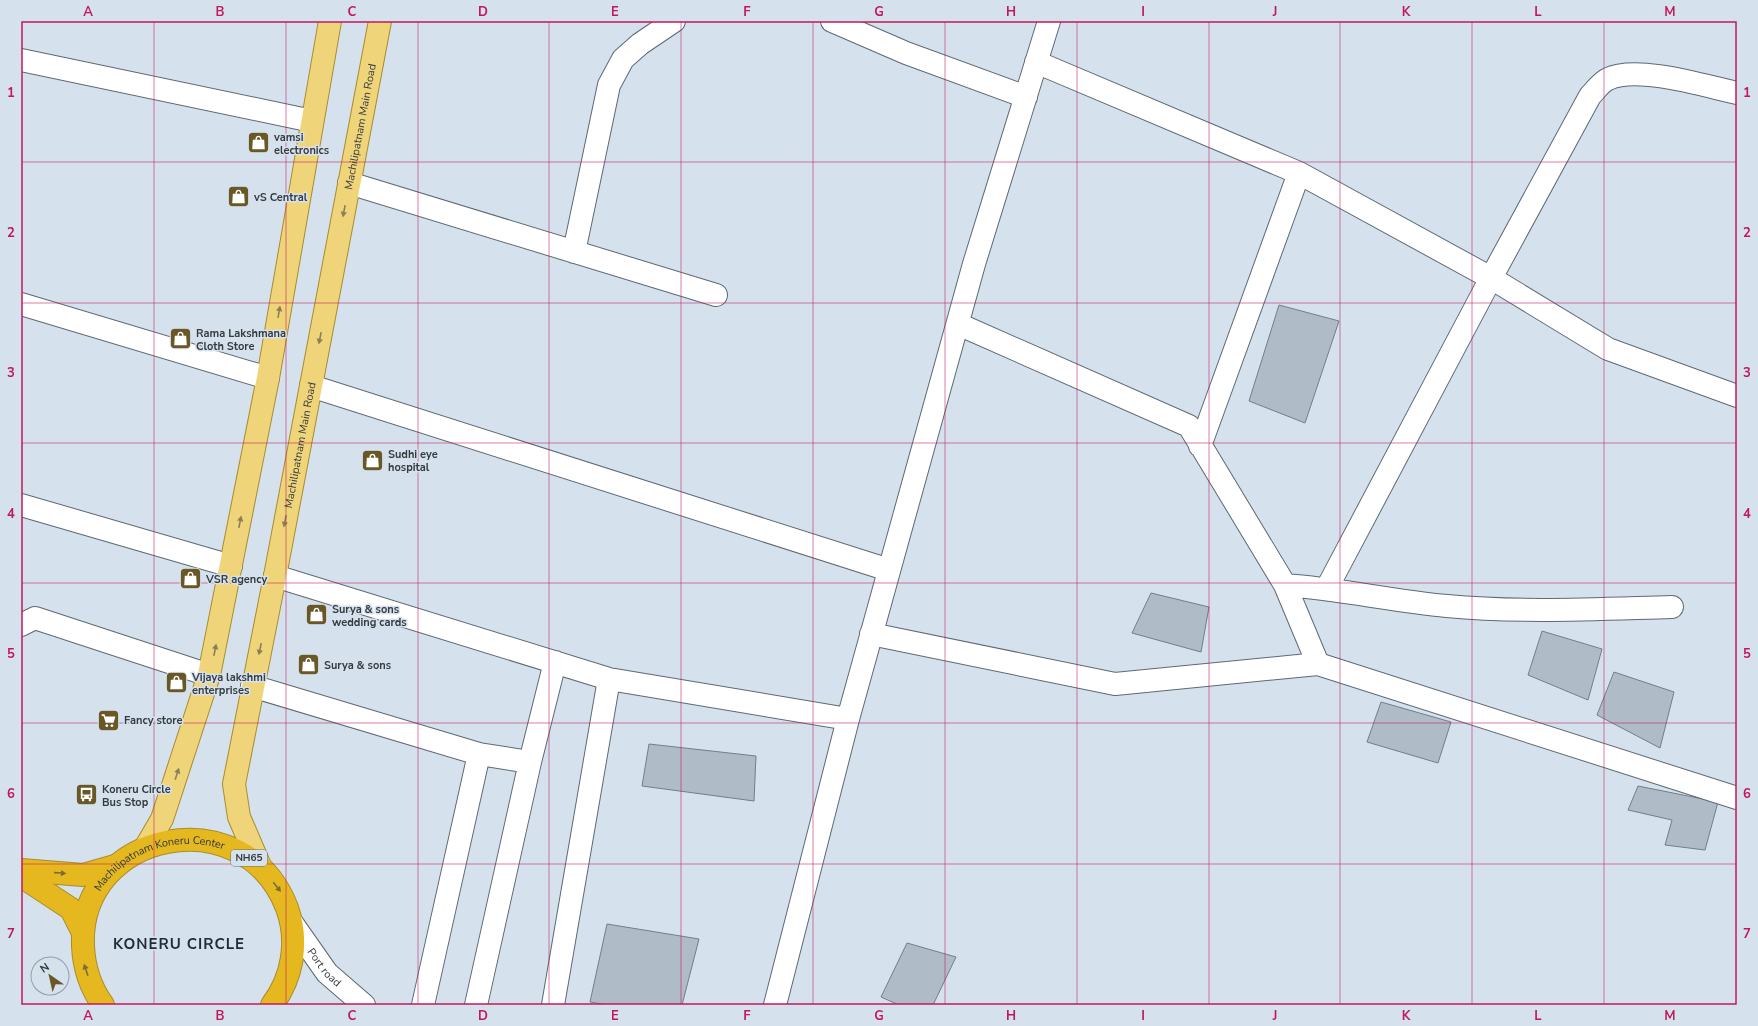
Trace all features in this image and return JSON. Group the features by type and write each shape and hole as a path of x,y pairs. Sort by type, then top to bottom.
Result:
{"highway":[{"name":"Machilipatnam Koneru Center","path":"103,1005 95,993 84,964 83,933 89,908 101,884 118,865 145,848 174,839 205,840 234,848 260,866 281,892 292,923 293,958 282,991 272,1005"},
{"name":"NH65","path":"21,870 83,875 118,865"},
{"name":"NH65","path":"21,876 71,909 83,933"}],"main road":[{"path":"145,848 162,819 210,675 268,378 330,21"},
{"name":"Machilipatnam Main Road","path":"260,866 238,817 234,784 380,21"}],"street":[{"path":"574,252 609,85 623,59 640,44 674,21"},
{"path":"832,21 906,54 1026,97"},
{"path":"775,1005 848,719 974,264 1049,21"},
{"path":"21,60 312,121"},
{"path":"1036,62 1299,173 1491,278 1608,349 1737,396"},
{"path":"1326,588 1590,96 1607,79 1628,74 1654,75 1737,93"},
{"path":"1200,446 1299,173"},
{"path":"349,183 716,295"},
{"path":"21,304 268,378"},
{"path":"958,324 1188,426 1285,585 1318,664"},
{"path":"311,386 889,570"},
{"path":"21,505 231,566"},
{"path":"275,576 609,679 848,719"},
{"path":"1285,585 1326,588 1447,606 1532,610 1672,607"},
{"path":"21,625 35,618 210,675"},
{"path":"871,634 1115,684 1318,664 1737,798"},
{"path":"476,1005 530,762 555,662"},
{"path":"553,1005 609,679"},
{"path":"252,686 479,754 530,762"},
{"path":"423,1005 479,754"},
{"name":"Port road","path":"292,923 327,973 364,1005"}],"building":[{"path":"1279,305 1339,321 1305,423 1249,401"},
{"path":"1151,593 1209,607 1201,652 1132,633"},
{"path":"1542,631 1602,649 1588,700 1528,675"},
{"path":"1614,672 1674,692 1660,748 1597,715"},
{"path":"1381,702 1451,722 1438,763 1367,742"},
{"path":"649,744 756,756 754,801 642,786"},
{"path":"1638,786 1718,802 1705,850 1665,845 1672,820 1628,810"},
{"path":"607,924 699,939 682,1005 608,1005 590,1002"},
{"path":"907,943 956,957 933,1005 899,1005 881,997"}],"place":[{"name":"vamsi electronics","path":"258,143"},
{"name":"vS Central","path":"238,197"},
{"name":"Rama Lakshmana Cloth Store","path":"181,339"},
{"name":"Sudhi eye hospital","path":"372,460"},
{"name":"VSR agency","path":"190,579"},
{"name":"Surya & sons wedding cards","path":"316,615"},
{"name":"Surya & sons","path":"308,665"},
{"name":"Vijaya lakshmi enterprises","path":"177,683"},
{"name":"Fancy store","path":"108,720"},
{"name":"Koneru Circle Bus Stop","path":"87,795"}],"district":[{"name":"KONERU CIRCLE","path":"179,944"}]}
